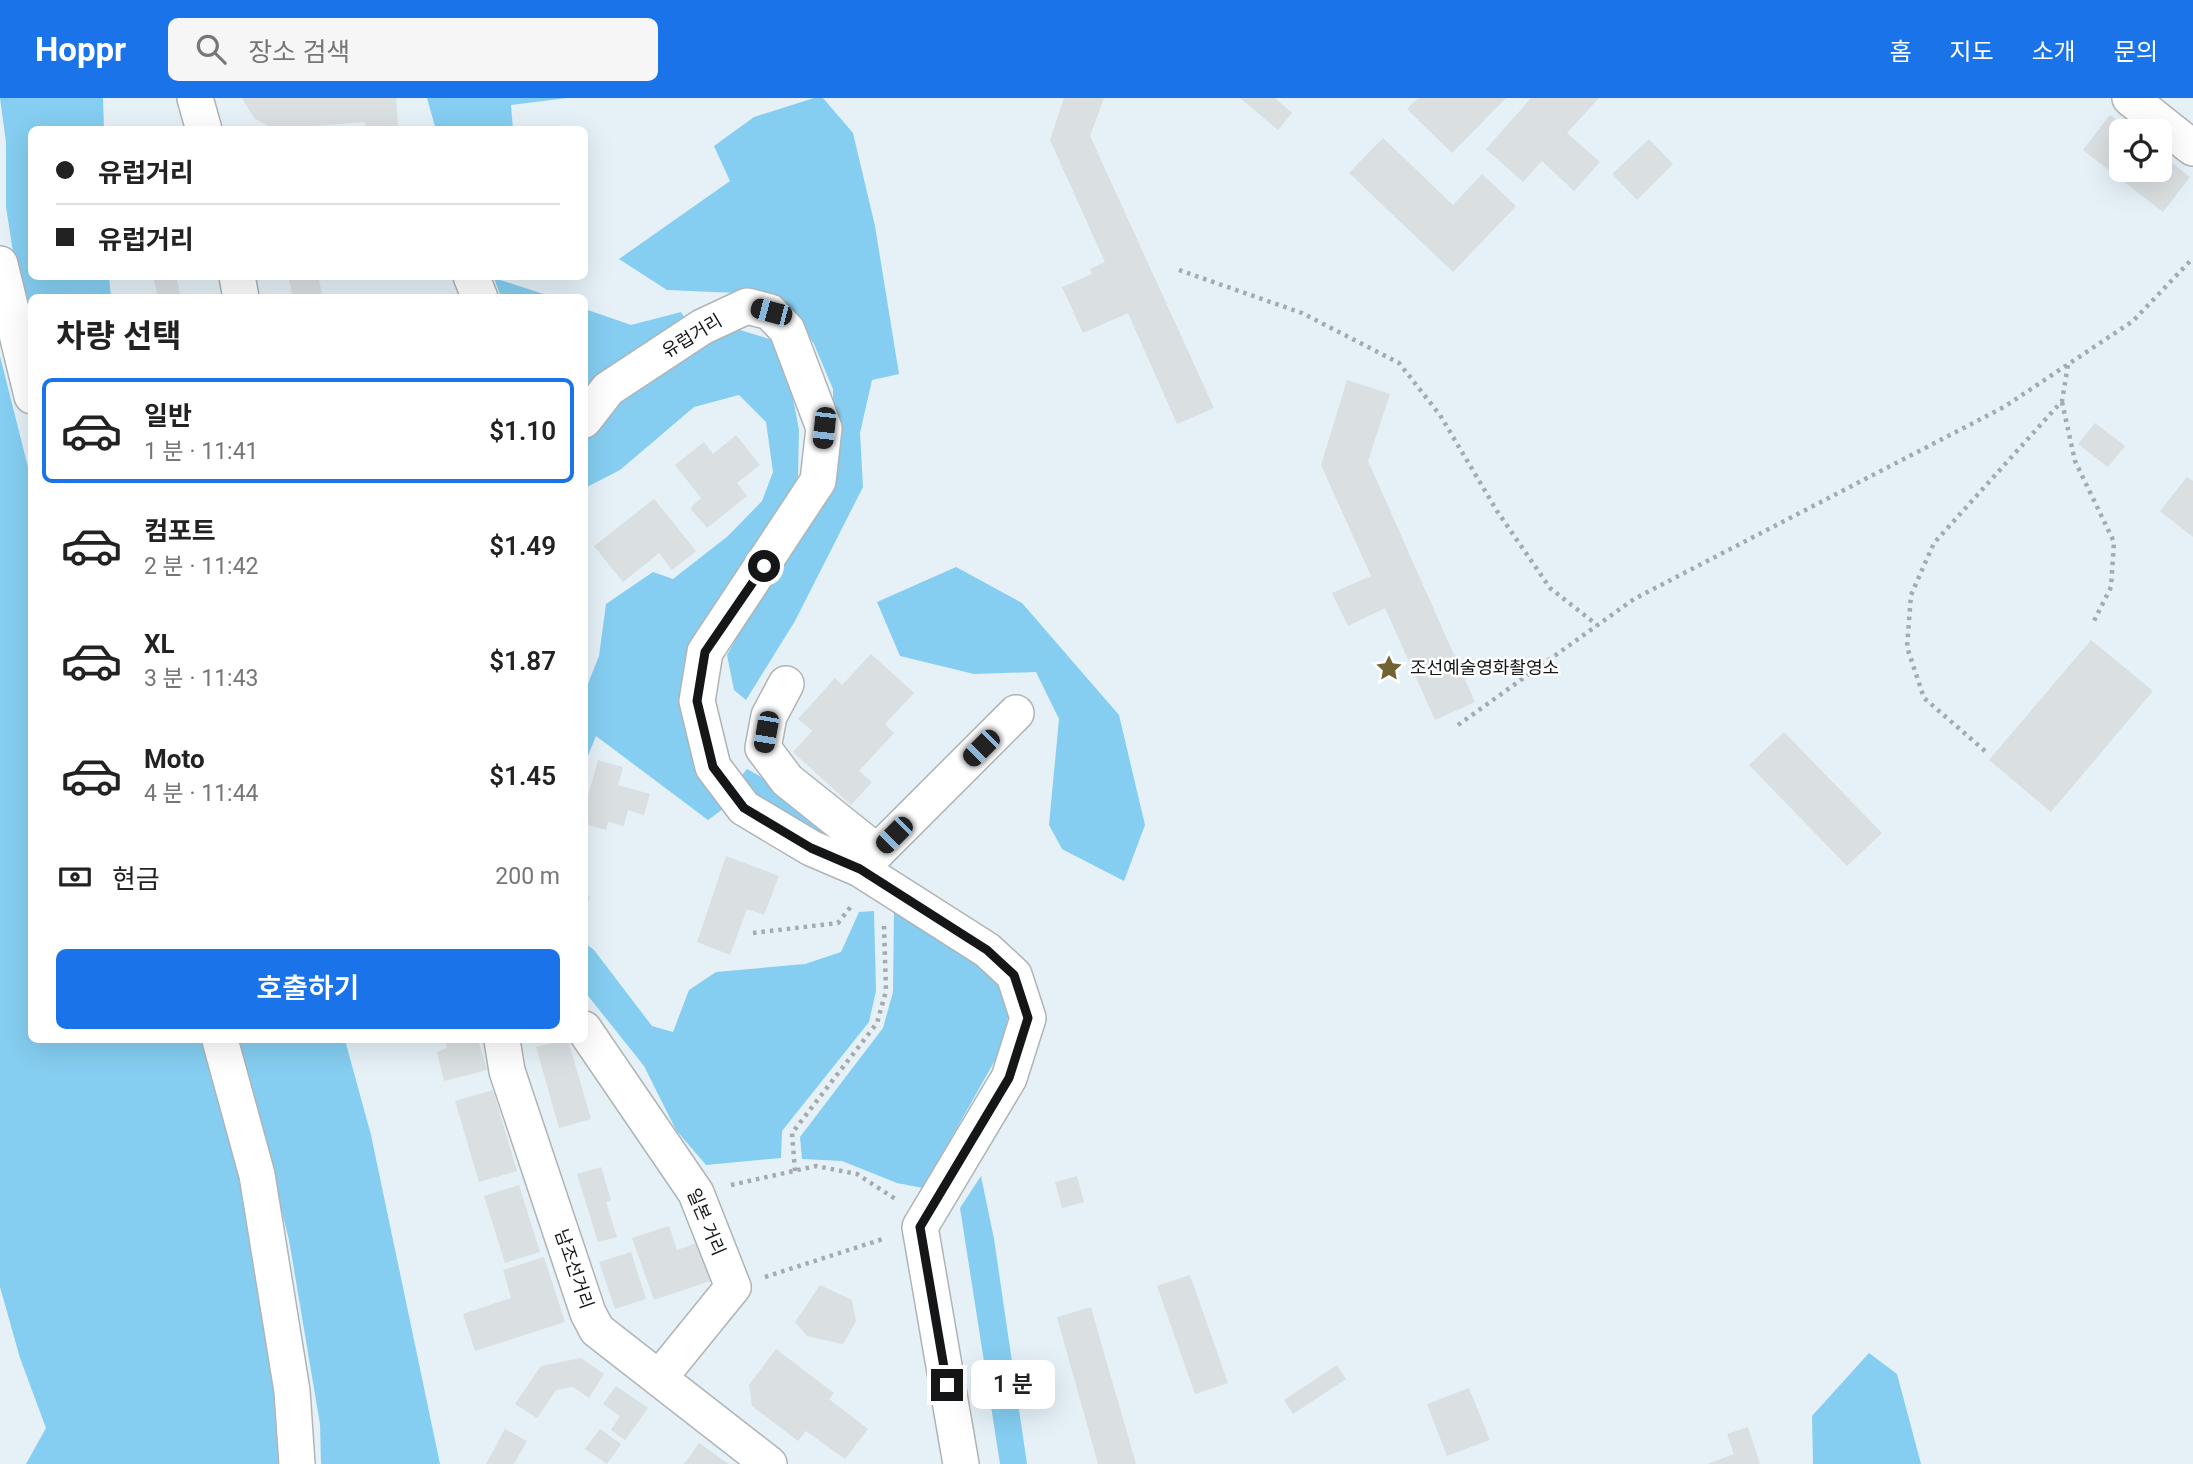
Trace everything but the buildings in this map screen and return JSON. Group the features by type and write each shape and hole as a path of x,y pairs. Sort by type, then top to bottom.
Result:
{"lane":[{"path":"195,98 203,126"},
{"path":"2130,98 2193,148"},
{"path":"0,264 28,380"},
{"name":"유럽거리","path":"588,416 608,389 702,327 747,306 771,312 787,330 824,428 818,481 705,652 697,701 713,767 744,808 811,848 873,868 987,950 1014,975 1028,1018 1009,1078 920,1227"},
{"path":"786,684 768,716 763,748 786,779 873,868 1016,713"},
{"name":"일본 거리","path":"588,1035 696,1192 733,1287"},
{"path":"221,1043 257,1175 292,1391 297,1464"},
{"name":"남조선거리","path":"502,1043 507,1071 588,1313 597,1330 769,1464"},
{"path":"920,1227 961,1464"},
{"path":"660,1377 733,1287"}],"path":[{"path":"1458,725 1634,599 2004,407 2133,321 2193,258"},
{"path":"1180,270 1302,313 1399,363 1440,415 1497,511 1550,588 1597,625"},
{"path":"2068,364 2062,401 2075,461 2114,542 2111,587 2094,621"},
{"path":"1985,751 1924,698 1907,648 1911,595 1934,543 2062,401"},
{"path":"753,933 838,923 862,892 873,868"},
{"path":"795,1171 792,1133 877,1023 886,991 873,868"},
{"path":"696,1192 816,1166 857,1174 893,1196 920,1227 733,1287"}],"shaded area":[{"name":"조선예술영화촬영소","path":"0,98 2193,98 2193,1464 0,1464"},
{"path":"0,98 103,98 104,126 28,126 28,280 109,280 111,294 28,294 28,318 19,290 6,207 6,142"},
{"path":"427,98 567,98 511,105 513,126 435,126"},
{"path":"814,98 823,98 853,133 875,226 899,374 872,380 860,433 863,487 795,621 746,700 734,690 727,655 778,564 833,436 833,389 814,344 785,300 737,293 667,290 619,259 730,181 714,146 754,117"},
{"path":"495,280 544,294 500,294"},
{"path":"588,310 631,325 681,312 687,322 588,400"},
{"path":"740,330 776,341 789,377 799,430 798,477 770,532 701,630 723,809 708,820 596,736 588,756 588,684 599,656 606,604 653,572 673,579 728,536 762,501 773,472 766,422 739,395 694,407 620,470 588,486 588,429 609,406 630,390 679,359"},
{"path":"0,356 28,467 28,1043 204,1043 242,1176 279,1388 279,1464 26,1464 46,1428 20,1358 0,1287"},
{"path":"956,567 1022,603 1119,715 1145,825 1124,881 1062,849 1049,825 1059,719 1036,672 974,674 900,656 877,602"},
{"path":"747,769 773,784 808,812 833,848 784,825 738,780"},
{"path":"894,909 999,978 1009,1014 998,1055 923,1188 897,1183 842,1161 802,1159 800,1137 883,1028 893,992"},
{"path":"874,911 876,991 869,1022 782,1131 781,1158 706,1165 676,1130 644,1066 588,996 588,945 652,1026 673,1032 689,990 716,972 805,964 841,952 859,912"},
{"path":"240,1043 346,1043 371,1135 440,1464 321,1464 320,1424 289,1240"},
{"path":"981,1176 994,1239 1027,1464 1000,1464 960,1208"},
{"path":"1869,1353 1897,1374 1921,1464 1813,1464 1812,1416"}],"place":[{"name":"조선예술영화촬영소","path":"1389,668"}],"route":[{"path":"764,566 705,652 697,701 713,767 744,808 811,848 860,869 987,950 1014,975 1028,1018 1009,1078 920,1227 947,1385"}]}
